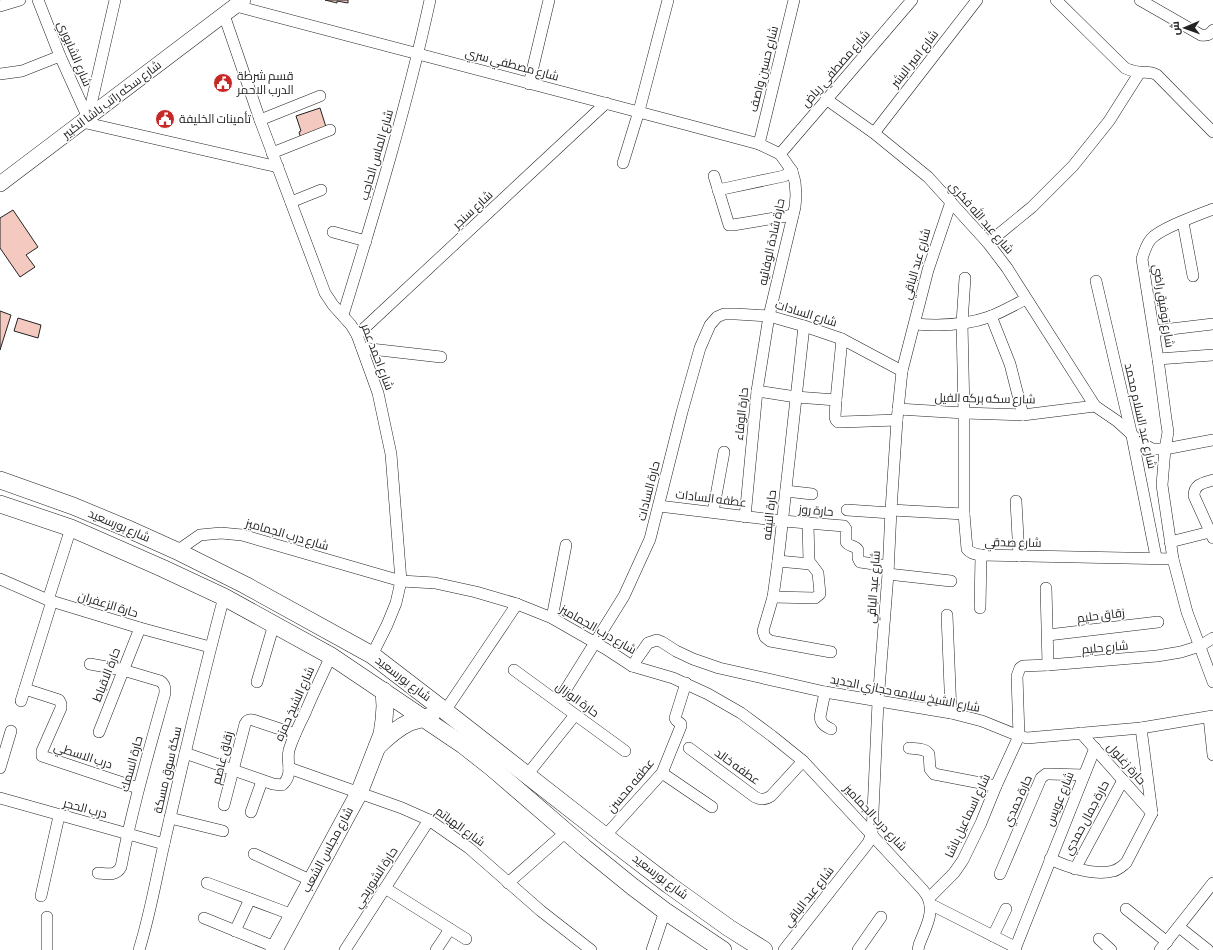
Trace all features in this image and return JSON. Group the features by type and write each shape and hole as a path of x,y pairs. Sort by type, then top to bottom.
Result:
{"main road":[{"name":"شارع سكه راتب باشا الكبير","path":"0,184 239,3"},
{"name":"شارع بورسعيد","path":"0,480 73,506 177,551 245,585 372,655 445,710 605,836 729,928 764,950"},
{"name":"شارع بورسعيد","path":"0,504 71,528 162,568 224,597 331,656 462,745 491,767 632,887 723,950"},
{"name":"شارع مجلس الشعب","path":"275,949 359,793 382,734 385,706 384,691"},
{"name":"شارع مجلس الشعب","path":"377,747 398,728 410,722 445,710"}],"street":[{"path":"0,6 20,0"},
{"name":"شارع الشابوري","path":"38,0 85,120"},
{"path":"115,0 85,120 278,167"},
{"name":"شارع الماس الحاجب","path":"343,315 366,241 418,54 430,0"},
{"path":"530,84 549,0"},
{"path":"623,164 639,112 668,0"},
{"name":"شارع حسين واصف","path":"759,144 794,0"},
{"name":"شارع مصطفي رياض","path":"780,154 912,0"},
{"name":"شارع امير البشر","path":"874,133 977,0"},
{"path":"1056,0 1125,68 1132,71 1152,72 1157,75 1213,132"},
{"path":"1140,0 1201,35 1210,34 1213,30"},
{"name":"شارع مصطفي سري","path":"239,3 418,54 759,144 780,154"},
{"name":"شارع احمد عمر","path":"224,15 260,120 325,293 333,305 351,324 362,348 378,394 391,454 401,581 396,603 388,625 372,655"},
{"path":"0,74 22,71 60,56"},
{"path":"988,243 1032,206 1073,166 1109,121 1140,72"},
{"path":"260,120 320,96"},
{"name":"شارع عبد الله فكري","path":"826,99 874,133 928,177 988,243 1007,268 1095,406"},
{"name":"شارع سنجر","path":"357,336 606,103"},
{"path":"272,153 330,130"},
{"name":"حارة شادة الوفائيه","path":"769,316 793,214 796,195 792,171 780,154"},
{"path":"718,190 784,176 792,171"},
{"path":"714,176 728,225 793,214"},
{"path":"291,202 321,190"},
{"name":"شارع عبد الباقي","path":"784,950 868,843 872,834 878,702 902,370 928,270 951,202"},
{"name":"شارع توفيق راضي","path":"1213,209 1158,233 1150,240 1142,259 1168,432 1162,485 1170,542 1187,612 1213,682"},
{"path":"1183,222 1193,276"},
{"path":"333,232 366,241"},
{"name":"شارع صدقي","path":"965,278 962,323 964,514 967,549 974,554 981,555 1156,557 1173,559"},
{"name":"شارع عبد السلام محمد","path":"1096,281 1132,436 1156,557"},
{"path":"915,324 944,325 962,323 991,316 1026,299"},
{"name":"شارع السادات","path":"706,336 710,325 716,317 724,314 769,316 842,339 902,370"},
{"name":"حارة الوفاء","path":"745,516 757,391 769,316"},
{"path":"991,316 1010,364 1023,414"},
{"path":"1154,331 1213,324"},
{"name":"حارة النيفه","path":"804,326 778,561 773,597 763,631 767,640 770,641 831,652"},
{"name":"حارة السادات","path":"558,702 624,596 650,539 682,412 700,348 706,336"},
{"path":"757,391 796,397 836,400 842,339"},
{"path":"362,348 441,357"},
{"path":"1158,359 1213,355"},
{"name":"شارع سكه بركه الفيل","path":"836,400 835,417 838,422 898,415 964,413 1023,414 1095,406"},
{"path":"1095,406 1116,421 1132,436 1152,449 1165,449 1213,440"},
{"path":"713,512 724,452"},
{"path":"1170,542 1212,535 1194,496 1196,488 1199,484 1213,480"},
{"path":"786,491 812,494"},
{"path":"1016,501 1018,556"},
{"name":"عطفه السادات","path":"659,506 783,521"},
{"path":"847,510 964,514"},
{"name":"حارة روز","path":"783,521 845,527 846,542 849,545 855,546 858,550 858,558 860,562 888,570"},
{"path":"773,597 815,598 819,596 818,573 810,564 808,558 808,524"},
{"path":"21,700 71,528"},
{"name":"شارع درب الجماميز","path":"177,551 200,535 221,533 242,535 401,581 435,584 476,592 517,604 552,618 632,666 673,678 708,694 741,714 772,736 803,761 923,890 929,901"},
{"path":"552,618 566,545"},
{"path":"980,608 981,555"},
{"path":"778,561 810,564"},
{"path":"888,570 951,581"},
{"name":"حارة الزعفران","path":"0,579 50,600 210,648"},
{"path":"1046,588 1048,665"},
{"name":"سكة سوق مسكة","path":"139,950 144,934 210,648 224,597"},
{"path":"445,710 517,604"},
{"path":"947,614 951,713"},
{"name":"زقاق حليم","path":"1048,635 1158,622"},
{"path":"257,682 274,624"},
{"name":"حارة الاقباط","path":"99,732 140,628"},
{"name":"شارع حليم","path":"1019,736 1017,676 1020,668 1023,666 1157,656 1181,652 1200,646 1213,638"},
{"name":"شارع الشيخ سلامه حجازي الجديد","path":"632,666 648,643 657,640 693,659 719,668 825,692 951,713 982,721 1027,738 1141,728 1211,717"},
{"name":"شارع الشيخ حمزه","path":"262,781 282,785 287,778 289,768 288,756 295,734 331,656"},
{"path":"90,664 123,670"},
{"name":"حارة السمك","path":"98,873 114,874 122,867 127,834 138,788 165,693 165,687 160,681 123,670"},
{"name":"حارة الوزال","path":"514,670 625,751"},
{"name":"عطفه محسن","path":"605,836 662,772 681,726 680,722 675,719 686,683"},
{"name":"درب الاسطي","path":"25,689 59,700 61,704 61,708 42,751 42,756 138,788"},
{"path":"825,692 820,717 823,725 831,729"},
{"path":"528,775 575,715"},
{"path":"1211,717 1213,755"},
{"name":"زقاق عاصم","path":"224,805 247,721 250,719 295,734"},
{"path":"1050,859 1075,869 1104,872 1112,872 1126,863 1152,813 1141,728"},
{"path":"0,768 11,730"},
{"name":"حارة زغلول","path":"1081,734 1152,813"},
{"name":"شارع اسماعيل باشا","path":"929,901 954,873 963,860 1019,736"},
{"name":"عطفه خالد","path":"689,748 755,797 761,799 768,799 803,761"},
{"path":"909,748 925,750 928,752 930,769 934,774 996,786"},
{"name":"شارع عويس","path":"1015,949 1094,748"},
{"path":"185,753 262,781 250,812"},
{"name":"شارع الهياتم","path":"289,768 402,808 429,820 469,848 540,911 588,949"},
{"path":"662,772 712,807"},
{"name":"حارة حمدي","path":"1000,874 1041,778 1049,774 1084,775"},
{"name":"حارة جمال حمدي","path":"1075,869 1122,780"},
{"name":"درب الحجر","path":"1,801 164,844"},
{"path":"41,896 59,816"},
{"path":"170,818 224,831"},
{"name":"حارة الشوربجي","path":"345,950 429,820"},
{"path":"508,883 566,832"},
{"path":"254,854 312,881"},
{"path":"208,883 293,915"},
{"path":"1126,909 1164,946 1213,883"},
{"path":"385,888 466,939"},
{"path":"236,931 250,899"},
{"path":"929,901 1011,945 1015,949"},
{"path":"918,950 918,945 930,916 929,901"},
{"path":"993,936 1006,909"},
{"path":"652,950 665,911"},
{"path":"47,917 47,950"},
{"path":"858,950 881,917"},
{"path":"204,918 275,949"},
{"path":"1179,927 1208,950"},
{"path":"436,950 450,929"},
{"path":"1099,939 1111,950"}],"building":[{"path":"325,0 348,0 348,3 337,1 337,3"},
{"path":"320,108 326,127 302,143 299,132 301,131 296,116"},
{"path":"13,210 38,247 26,255 35,267 20,277 0,248 0,218"},
{"path":"0,311 11,315 0,350"},
{"path":"18,318 41,325 38,338 14,331"}],"place":[{"name":"قسم شرطة الدرب الاحمر","path":"223,83"},
{"name":"تأمينات الخليفة","path":"165,119"}]}
